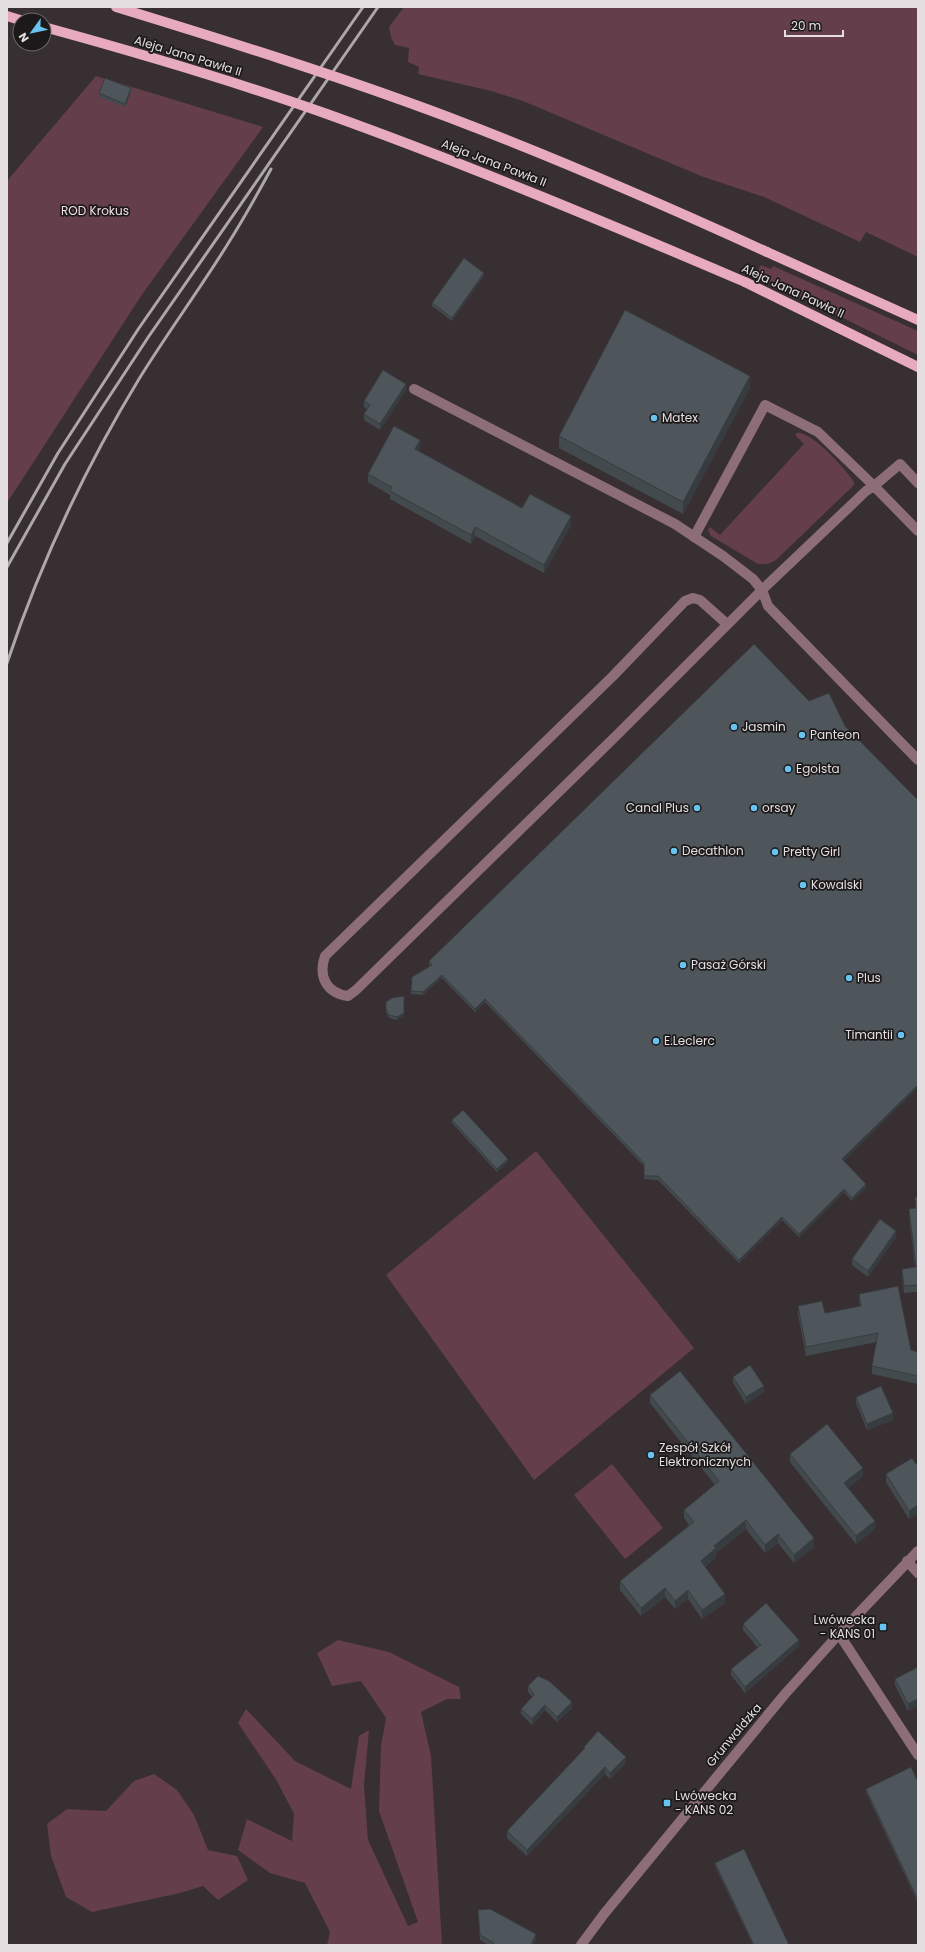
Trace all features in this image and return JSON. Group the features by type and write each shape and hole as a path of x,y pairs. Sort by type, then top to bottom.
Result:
{"main road":[{"name":"Aleja Jana Pawła II","path":"116,7 327,74 447,117 552,158 659,203 918,320"},
{"name":"Aleja Jana Pawła II","path":"52,29 228,82 340,119 536,193 745,282 918,367"}],"street":[{"path":"414,389 659,515 723,556 753,579 762,590 768,606 918,760"},
{"path":"694,537 765,405 818,432 874,486 918,532"},
{"path":"727,624 700,600 693,598 685,601 613,676 325,956 322,965 322,976 329,986 338,994 348,996 356,990 619,733 727,624 866,491 900,464 918,483"},
{"name":"Grunwaldzka","path":"581,1945 604,1914 785,1694 839,1634 918,1551"},
{"path":"907,1561 918,1574"},
{"path":"839,1634 918,1755"}],"green space":[{"path":"404,7 918,7 918,257 866,232 860,242 764,197 701,176 523,101 491,91 418,74 419,67 408,62 409,48 395,45 391,37 389,27"},
{"name":"ROD Krokus","path":"96,76 263,127 141,296 7,503 7,181"},
{"path":"761,265 771,269 773,266 918,331 918,355 764,279 765,277 757,273"},
{"path":"797,433 811,438 828,452 854,482 854,485 776,560 768,564 758,564 711,536 708,530 710,527 720,535 804,444 795,435"},
{"path":"536,1151 694,1348 534,1480 386,1275"},
{"path":"612,1464 663,1528 625,1559 574,1495"},
{"path":"338,1640 389,1652 459,1687 461,1699 447,1699 421,1712 431,1756 442,1945 327,1945 330,1932 305,1883 270,1873 238,1850 247,1819 292,1841 294,1814 277,1781 238,1723 246,1709 295,1761 351,1789 359,1736 369,1730 364,1785 368,1840 408,1926 418,1922 379,1811 381,1746 386,1718 361,1681 332,1686 317,1653"},
{"path":"154,1774 177,1790 194,1815 208,1850 237,1856 248,1880 218,1900 203,1886 180,1893 92,1912 66,1897 51,1856 47,1824 67,1809 106,1811 134,1781"}],"building":[{"path":"105,78 131,88 125,104 99,93"},
{"path":"464,258 484,273 452,318 432,303"},
{"name":"Matex","path":"625,310 750,376 683,502 559,436"},
{"path":"383,370 406,384 380,424 364,414 370,405 364,401"},
{"path":"394,426 420,440 415,449 522,508 530,494 571,516 544,565 475,527 471,535 390,491 392,487 368,474"},
{"name":"Pasaż Górski","path":"754,644 809,701 829,693 845,726 918,800 918,1085 842,1159 866,1184 852,1198 844,1189 799,1234 782,1217 739,1260 658,1176 644,1176 644,1163 485,999 475,1009 442,975 423,992 411,991 412,977 432,965 429,961"},
{"path":"404,996 404,1013 397,1017 389,1015 386,1009 386,1002 392,998"},
{"path":"463,1110 508,1159 497,1169 452,1120"},
{"path":"915,1197 918,1197 918,1285 904,1286 902,1269 916,1267 909,1209 916,1208"},
{"path":"880,1219 896,1231 868,1271 852,1259"},
{"path":"898,1286 911,1350 918,1352 918,1376 872,1366 878,1333 806,1347 798,1306 822,1301 825,1313 861,1306 859,1294"},
{"path":"750,1365 764,1386 746,1397 733,1377"},
{"path":"680,1371 814,1538 794,1555 778,1534 765,1545 746,1520 714,1546 716,1548 701,1561 725,1594 702,1610 688,1590 675,1601 665,1588 641,1608 620,1581 694,1522 684,1510 719,1481 650,1395"},
{"path":"881,1386 893,1413 867,1424 856,1397"},
{"path":"827,1424 863,1468 844,1483 875,1521 856,1536 790,1454"},
{"path":"912,1458 916,1464 918,1462 918,1505 909,1511 886,1474"},
{"path":"766,1603 799,1640 745,1687 731,1669 761,1645 743,1624"},
{"path":"918,1667 918,1699 908,1704 895,1679"},
{"path":"538,1676 549,1681 572,1702 557,1717 545,1705 532,1719 521,1709 534,1695 528,1686"},
{"path":"598,1731 626,1757 610,1773 605,1767 527,1850 507,1831 585,1748 584,1747"},
{"path":"911,1767 918,1782 918,1900 866,1789"},
{"path":"744,1849 789,1945 754,1945 715,1863"},
{"path":"490,1909 536,1934 531,1945 494,1945 494,1943 480,1935 478,1910"}],"railway":[{"path":"7,543 58,453 139,328 363,7"},
{"path":"7,567 65,464 149,336 378,7"},
{"path":"7,663 49,553 100,447 161,344 229,242 271,169"}],"place":[{"name":"Matex","path":"654,418"},
{"name":"Jasmin","path":"734,727"},
{"name":"Panteon","path":"802,735"},
{"name":"Egoista","path":"788,769"},
{"name":"Canal Plus","path":"697,808"},
{"name":"orsay","path":"754,808"},
{"name":"Decathlon","path":"674,851"},
{"name":"Pretty Girl","path":"775,852"},
{"name":"Kowalski","path":"803,885"},
{"name":"Pasaż Górski","path":"683,965"},
{"name":"Plus","path":"849,978"},
{"name":"Timantii","path":"901,1035"},
{"name":"E.Leclerc","path":"656,1041"},
{"name":"Zespół Szkół Elektronicznych","path":"651,1455"},
{"name":"Lwówecka - KANS 01","path":"883,1627"},
{"name":"Lwówecka - KANS 02","path":"667,1803"}]}
